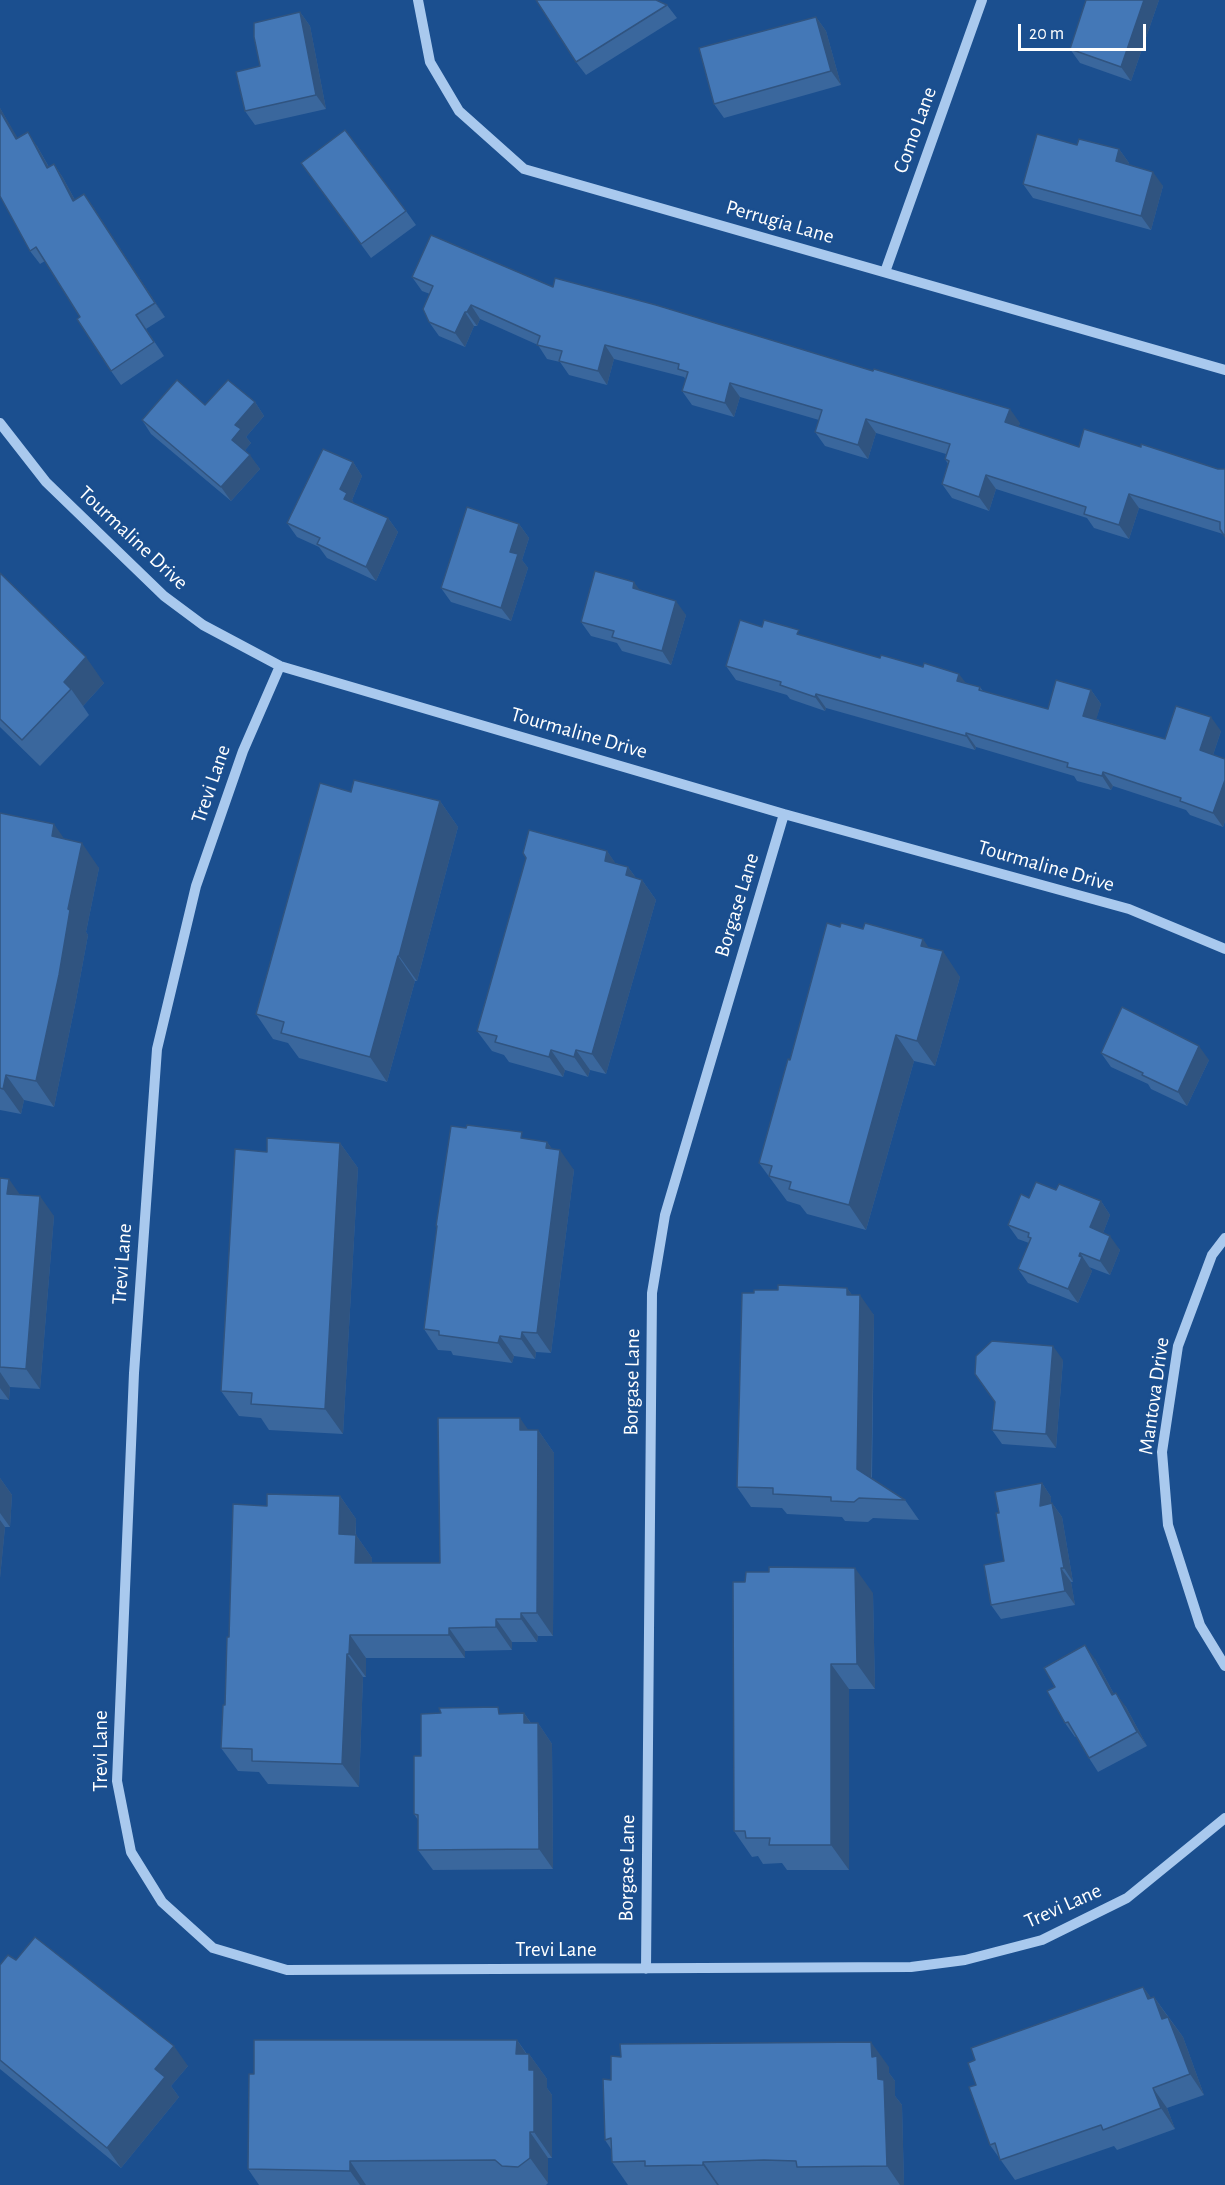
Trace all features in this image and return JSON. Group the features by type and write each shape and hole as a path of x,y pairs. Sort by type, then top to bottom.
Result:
{"street":[{"name":"Perrugia Lane","path":"418,0 430,62 459,111 524,169 1225,370"},
{"name":"Como Lane","path":"885,272 982,0"},
{"name":"Tourmaline Drive","path":"0,423 46,483 164,596 203,625 280,666 784,814 1129,909 1225,949"},
{"name":"Trevi Lane","path":"280,666 243,751 196,885 157,1049 134,1374 117,1781 131,1852 162,1902 213,1948 287,1970 911,1967 965,1960 1042,1940 1127,1898 1225,1818"},
{"name":"Borgase Lane","path":"646,1969 652,1293 665,1215 784,814"},
{"name":"Mantova Drive","path":"1225,1238 1212,1255 1178,1346 1162,1452 1168,1524 1200,1625 1225,1666"}],"building":[{"path":"536,0 656,0 667,5 576,62"},
{"path":"1086,0 1144,0 1121,67 1070,49"},
{"path":"300,12 316,95 245,111 236,72 260,66 254,37 254,23"},
{"path":"816,17 831,71 714,104 699,48"},
{"path":"0,111 16,139 28,132 47,168 54,164 73,201 84,194 155,303 136,315 154,342 111,371 77,319 80,317 36,247 30,251 0,196"},
{"path":"345,130 406,211 361,244 301,163"},
{"path":"1037,134 1077,145 1079,139 1119,149 1116,161 1153,172 1141,216 1023,184"},
{"path":"431,235 553,287 555,278 656,305 873,371 874,369 1010,409 1005,422 1079,447 1084,429 1141,447 1141,444 1218,469 1225,469 1225,537 1220,529 1220,522 1129,494 1119,525 1084,514 1086,507 986,475 979,497 942,484 949,461 945,459 950,444 866,419 858,445 815,432 822,410 730,383 725,403 682,391 688,372 678,369 679,364 605,345 598,371 559,361 562,351 537,345 540,336 471,305 455,333 429,322 423,309 433,286 412,277"},
{"path":"177,380 205,405 228,380 255,402 235,425 241,429 232,440 250,455 221,487 142,420"},
{"path":"323,449 353,462 340,489 347,493 344,499 388,518 366,567 317,544 320,538 287,523"},
{"path":"467,507 519,524 510,552 518,554 501,608 441,588"},
{"path":"595,571 634,582 633,588 676,601 662,651 612,637 614,631 581,622"},
{"path":"0,573 86,657 64,682 71,689 22,740 0,719"},
{"path":"740,620 762,627 764,620 799,630 797,634 880,658 881,655 923,667 924,663 959,674 957,681 980,687 979,690 1048,709 1056,680 1091,690 1083,716 1165,739 1176,706 1211,717 1200,750 1225,759 1225,780 1213,813 1180,801 1181,798 1103,772 1102,776 1067,767 1068,763 966,733 966,736 816,694 815,697 780,685 781,682 726,666"},
{"path":"354,780 440,801 370,1057 281,1033 284,1022 256,1014 320,783 351,792"},
{"path":"0,813 54,824 52,836 82,843 68,909 70,910 59,975 36,1081 6,1075 3,1089 0,1088"},
{"path":"529,830 607,851 605,861 628,867 626,875 642,880 592,1054 576,1050 574,1057 551,1050 549,1057 495,1042 497,1036 477,1031 526,858 523,853"},
{"path":"827,923 840,927 841,923 863,929 865,923 923,939 921,946 943,951 917,1041 896,1035 849,1205 789,1189 791,1182 769,1176 772,1166 759,1163"},
{"path":"1122,1007 1199,1046 1178,1092 1101,1053"},
{"path":"467,1125 522,1132 521,1138 547,1142 546,1148 560,1150 537,1333 522,1332 521,1339 500,1336 498,1343 439,1335 439,1331 424,1329 451,1126 466,1128"},
{"path":"267,1138 340,1143 325,1409 251,1404 252,1393 221,1391 235,1149 267,1152"},
{"path":"0,1178 9,1179 7,1194 40,1196 26,1369 0,1367"},
{"path":"1036,1182 1056,1190 1059,1184 1101,1201 1090,1227 1110,1236 1100,1261 1080,1253 1079,1256 1082,1257 1068,1289 1018,1269 1031,1238 1028,1237 1029,1233 1008,1225 1021,1194 1029,1198"},
{"path":"778,1285 847,1288 847,1295 860,1295 857,1469 905,1500 859,1498 854,1502 831,1501 831,1497 773,1494 773,1488 737,1487 742,1293 754,1293 754,1290 778,1290"},
{"path":"992,1341 1053,1346 1046,1434 992,1430 995,1402 975,1374 976,1356"},
{"path":"438,1418 520,1418 520,1430 538,1430 537,1613 521,1613 521,1619 496,1619 496,1627 449,1628 449,1635 350,1635 349,1654 347,1654 342,1764 252,1761 252,1749 221,1748 227,1637 229,1637 233,1504 267,1506 267,1494 340,1496 339,1534 356,1535 355,1563 440,1563"},
{"path":"1042,1483 1040,1506 1052,1503 1064,1568 1061,1568 1065,1591 991,1605 984,1565 1004,1561 995,1492"},
{"path":"769,1567 855,1568 857,1664 831,1664 831,1845 769,1845 770,1838 746,1838 745,1831 734,1831 733,1582 745,1582 746,1572 769,1572"},
{"path":"1085,1645 1112,1695 1116,1693 1137,1732 1089,1758 1047,1691 1055,1687 1044,1668"},
{"path":"498,1707 499,1714 524,1713 524,1723 538,1723 539,1849 418,1850 418,1815 414,1814 414,1756 421,1756 421,1714 441,1713 439,1708"},
{"path":"35,1937 174,2046 155,2069 165,2077 107,2148 0,2060 0,1965 8,1955 16,1960"},
{"path":"1143,1987 1148,1999 1154,1997 1162,2019 1168,2017 1190,2074 1153,2088 1161,2108 1103,2130 1101,2125 1000,2160 995,2143 990,2145 969,2087 976,2085 968,2063 975,2060 971,2048"},
{"path":"254,2040 517,2040 516,2054 529,2054 529,2070 534,2070 534,2132 530,2132 530,2158 518,2167 502,2166 495,2160 350,2161 350,2171 248,2169 249,2074 254,2074"},
{"path":"871,2042 872,2057 877,2056 878,2079 884,2080 887,2166 797,2167 796,2161 764,2160 703,2162 703,2165 645,2166 645,2161 612,2162 611,2138 605,2140 603,2079 611,2080 611,2056 621,2057 620,2044"}]}
